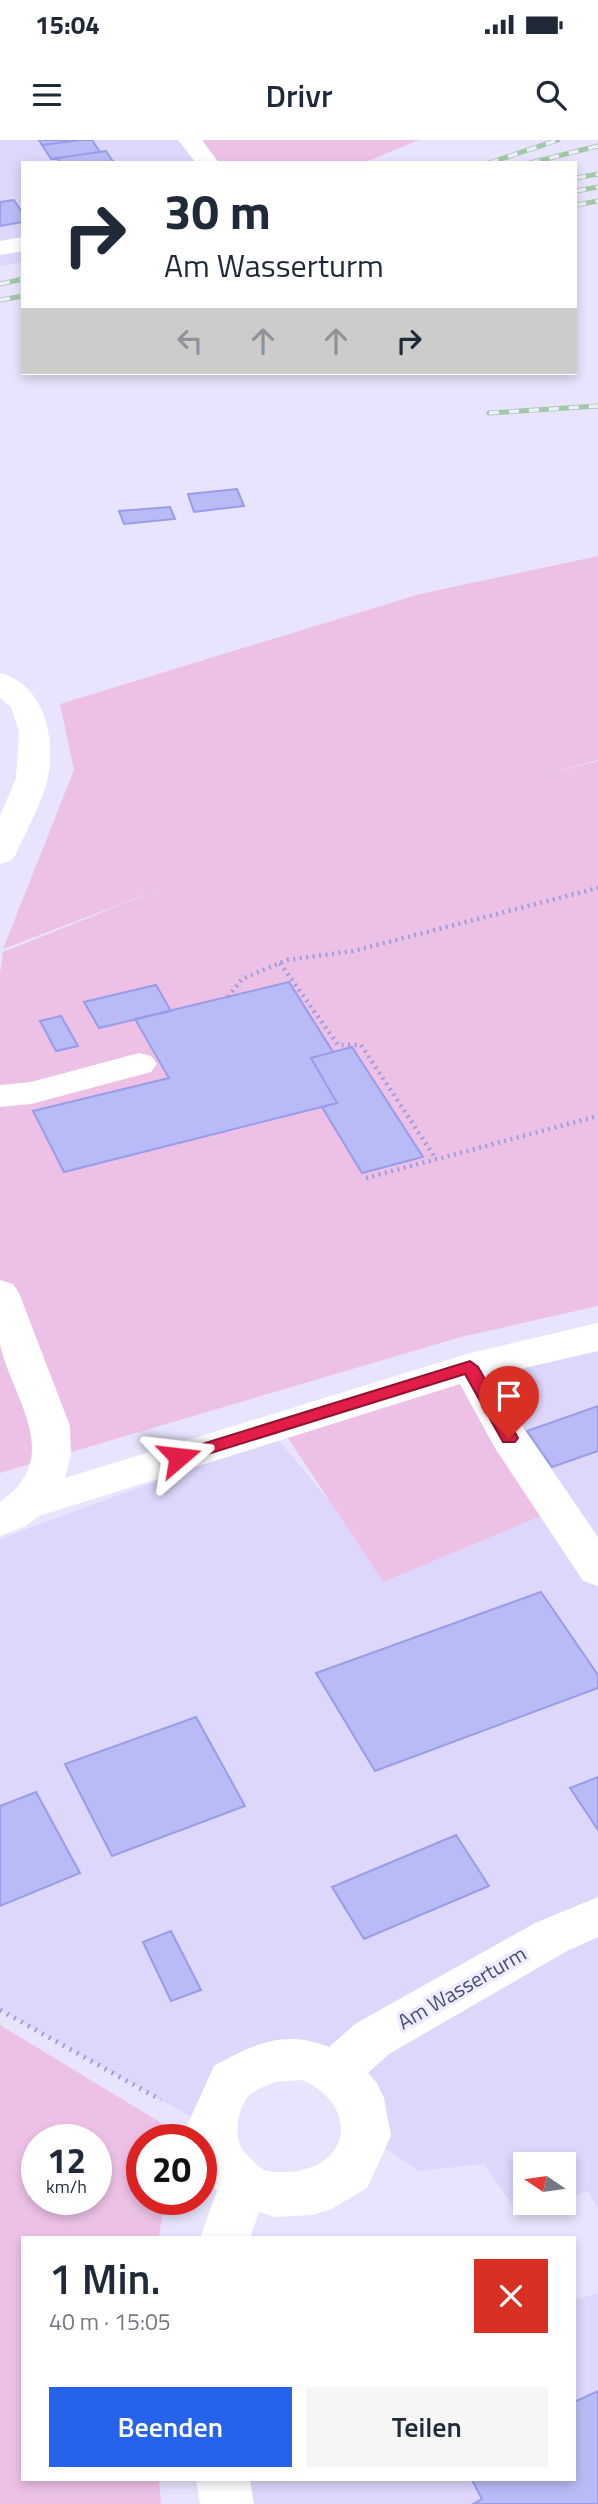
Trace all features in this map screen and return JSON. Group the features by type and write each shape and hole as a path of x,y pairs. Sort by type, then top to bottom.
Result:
{"street":[{"path":"190,140 206,161"},
{"path":"0,248 21,244"},
{"path":"0,682 13,707 34,732 32,778 0,854"},
{"path":"0,1096 31,1093 139,1064"},
{"path":"0,1293 47,1416 52,1440 49,1464 42,1485 14,1512"},
{"path":"14,1512 470,1367 598,1336"},
{"path":"470,1367 509,1438 598,1570"},
{"name":"Am Wasserturm","path":"335,2072 372,2039 551,1937 598,1916"},
{"path":"213,2124 231,2081 265,2062 304,2059 335,2072 360,2098 366,2136 349,2172 313,2193 275,2195 244,2185 220,2160 217,2149"},
{"path":"226,2236 244,2185"},
{"path":"223,2481 226,2504"}],"path":[{"path":"228,997 242,979 280,963 353,951 598,888"},
{"path":"280,963 338,1045 361,1045 436,1159"},
{"path":"366,1178 598,1116"},
{"path":"0,2010 204,2124"}],"shaded area":[{"path":"0,140 190,140 206,161 21,161 21,262 0,266"},
{"path":"190,140 419,140 368,161 206,161"},
{"path":"598,556 598,760 541,775 598,761 598,1306 461,1337 0,1473 0,974 3,952 158,890 3,949 74,770 60,704 420,594"},
{"path":"598,1337 598,2209 588,2191 576,2195 576,2152 513,2152 513,2205 484,2164 419,2171 366,2136 360,2098 265,2062 214,2124 204,2124 0,2010 0,1539 276,1437 330,1502 383,1582 470,1367"},
{"path":"470,1367 557,1509 383,1582 280,1426"},
{"path":"0,2025 163,2124 126,2124 126,2215 162,2215 159,2236 21,2236 21,2481 159,2481 161,2504 0,2504"},
{"path":"598,2293 598,2504 227,2504 223,2481 576,2481 576,2299"}],"building":[{"path":"39,140 80,140 42,145"},
{"path":"92,140 100,152 51,159 42,145"},
{"path":"106,151 113,161 59,161 57,158"},
{"path":"14,200 21,211 21,222 0,226 0,202"},
{"path":"237,489 244,506 194,512 188,494"},
{"path":"170,507 175,519 124,524 119,511"},
{"path":"289,982 333,1052 311,1058 337,1103 64,1172 33,1111 169,1078 135,1019"},
{"path":"156,985 171,1011 99,1028 84,1002"},
{"path":"61,1016 78,1046 56,1051 40,1021"},
{"path":"352,1047 423,1157 362,1173 322,1107 337,1103 311,1058"},
{"path":"598,1406 598,1451 552,1467 527,1431"},
{"path":"541,1592 598,1675 598,1688 375,1771 316,1673"},
{"path":"196,1717 245,1806 112,1856 65,1764"},
{"path":"598,1777 598,1830 570,1788"},
{"path":"36,1792 80,1873 0,1906 0,1806"},
{"path":"456,1835 489,1886 364,1939 332,1887"},
{"path":"171,1931 201,1990 171,2001 143,1942"},
{"path":"598,2391 598,2504 473,2504 482,2499 473,2481 576,2481 576,2401"}],"railway":[{"path":"495,161 558,140"},
{"path":"538,161 598,146"},
{"path":"577,178 598,174"},
{"path":"577,191 598,187"},
{"path":"577,205 598,201"},
{"path":"0,284 21,279"},
{"path":"0,300 21,296"},
{"path":"489,413 598,406"}],"route":[{"path":"179,1457 470,1367 509,1438"}]}
